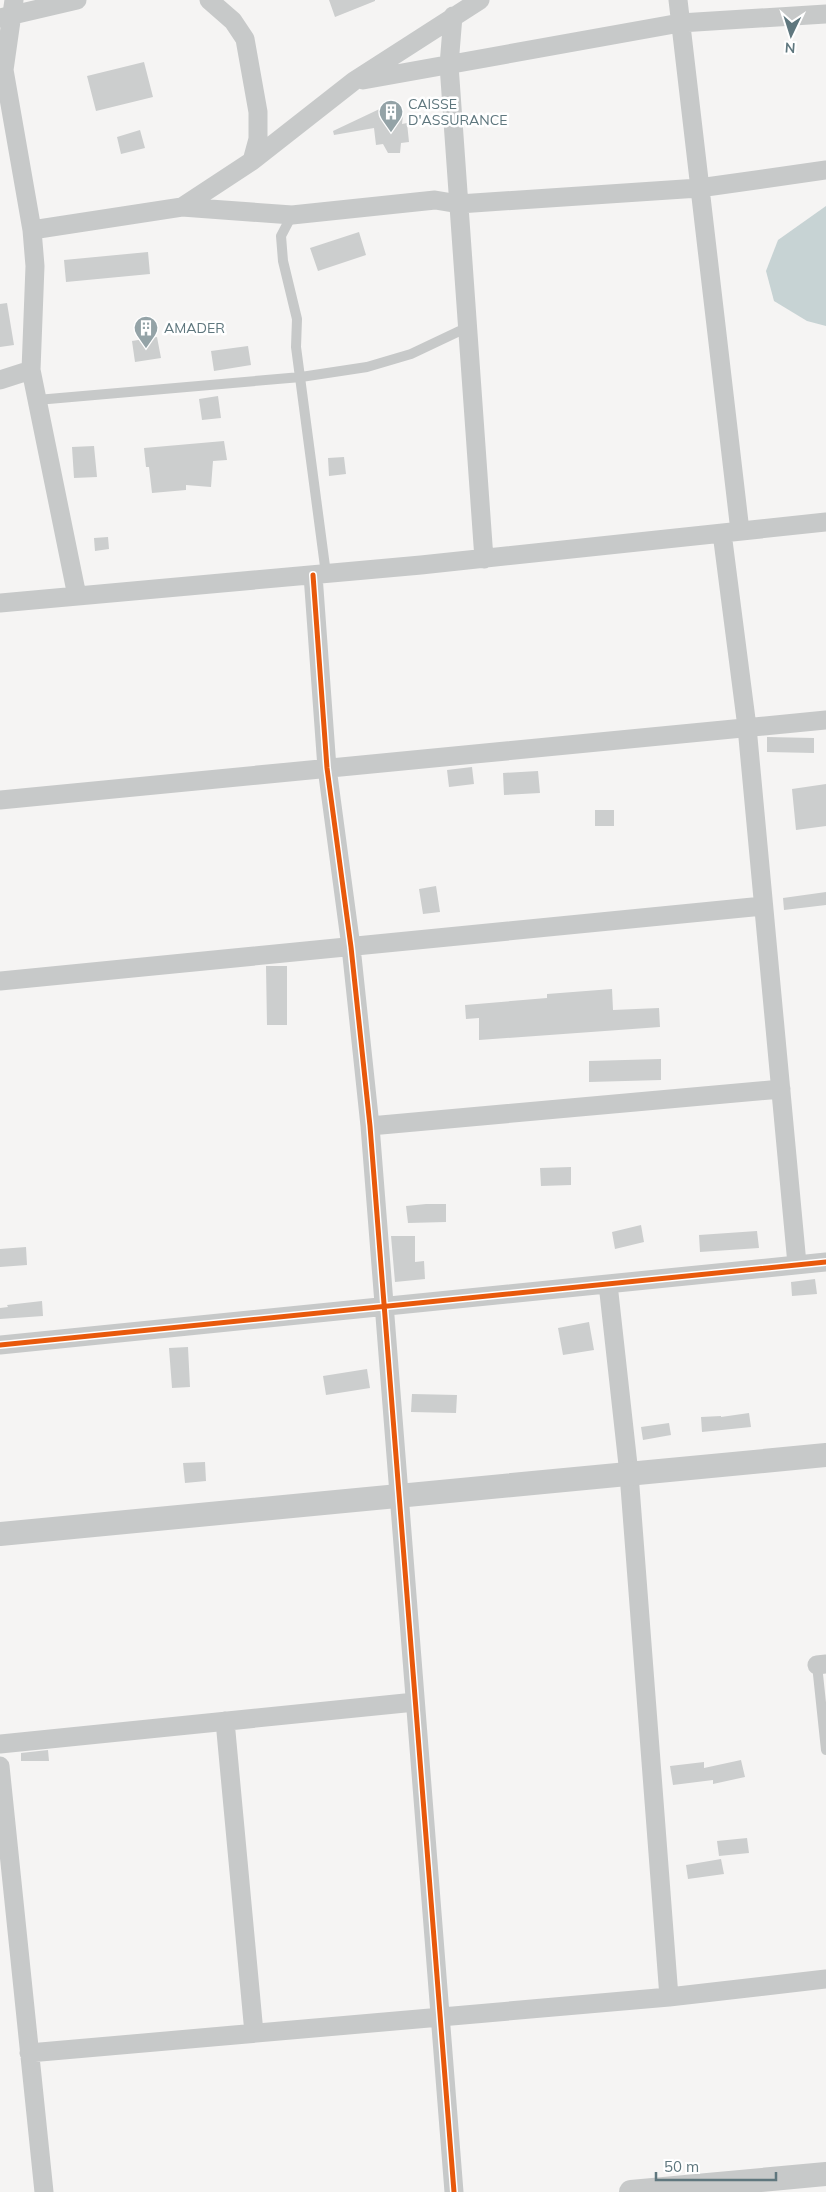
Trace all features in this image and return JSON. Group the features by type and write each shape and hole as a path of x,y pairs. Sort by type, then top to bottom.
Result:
{"street":[{"path":"77,0 8,11 2,67 32,230 35,266 31,370 77,596"},
{"path":"209,0 233,21 245,39 258,112 258,139 252,161"},
{"path":"182,207 252,161 354,81 480,0"},
{"path":"678,0 699,188 797,1264"},
{"path":"354,81 680,23 826,14"},
{"path":"454,16 449,65 484,559"},
{"path":"32,230 182,207 292,215 435,200 459,204 699,188 826,170"},
{"path":"0,380 31,370"},
{"path":"0,603 484,559 826,522"},
{"path":"319,574 326,768 350,947 370,1126 454,2192"},
{"path":"0,800 826,720"},
{"path":"0,981 764,906"},
{"path":"370,1126 781,1089"},
{"path":"0,1345 384,1308 826,1262"},
{"path":"608,1284 629,1474 669,1997"},
{"path":"0,1534 826,1455"},
{"path":"0,1744 415,1702"},
{"path":"225,1721 254,2033"},
{"path":"0,1766 44,2192"},
{"path":"29,2053 669,1997 826,1979"},
{"path":"631,2192 704,2189 826,2174"}],"lane":[{"path":"292,215 281,236 283,261 297,319 296,347 301,377 319,574"},
{"path":"37,400 301,377 367,367 411,354 468,327"},
{"path":"822,1664 826,1750"}],"shaded area":[{"path":"826,206 826,326 807,321 774,301 766,271 778,240"}],"building":[{"path":"329,0 375,0 375,1 335,17"},
{"path":"144,62 153,97 96,111 87,76"},
{"name":"CAISSE D'ASSURANCE","path":"388,105 403,115 402,124 407,123 409,142 401,143 400,153 388,153 383,144 376,145 374,128 334,135 333,131"},
{"path":"140,130 145,148 121,154 117,137"},
{"path":"359,232 366,255 318,271 310,248"},
{"path":"148,252 150,274 66,282 64,260"},
{"path":"7,303 14,345 0,347 0,304"},
{"name":"AMADER","path":"157,337 161,358 135,362 132,341"},
{"path":"248,346 251,365 214,371 211,351"},
{"path":"218,396 221,418 202,420 199,399"},
{"path":"224,441 227,460 213,461 211,487 186,485 186,490 152,493 149,467 146,467 144,448"},
{"path":"94,446 97,477 74,478 72,447"},
{"path":"344,457 346,474 329,476 328,458"},
{"path":"108,537 109,549 95,551 94,538"},
{"path":"767,737 814,738 814,753 767,752"},
{"path":"472,767 474,784 449,787 447,770"},
{"path":"538,771 540,793 504,795 503,773"},
{"path":"826,784 826,826 796,830 792,789"},
{"path":"595,810 614,810 614,826 595,826"},
{"path":"436,886 440,912 423,914 419,889"},
{"path":"826,892 826,905 784,910 783,898"},
{"path":"266,966 287,966 287,1025 267,1025"},
{"path":"612,989 613,1010 659,1008 660,1027 479,1040 479,1018 466,1019 465,1005 547,998 547,994"},
{"path":"661,1059 661,1080 589,1082 589,1061"},
{"path":"571,1167 571,1185 541,1186 540,1168"},
{"path":"446,1204 446,1222 408,1223 406,1206"},
{"path":"641,1225 644,1242 615,1249 612,1232"},
{"path":"757,1231 759,1248 700,1252 699,1235"},
{"path":"391,1236 415,1236 415,1262 424,1261 425,1279 395,1282"},
{"path":"26,1247 27,1265 0,1267 0,1249"},
{"path":"815,1279 817,1294 792,1296 791,1282"},
{"path":"42,1301 43,1316 0,1319 0,1308 8,1307 7,1305"},
{"path":"589,1322 594,1350 563,1355 558,1328"},
{"path":"188,1347 190,1387 172,1388 169,1348"},
{"path":"367,1369 370,1388 326,1395 323,1376"},
{"path":"412,1394 457,1395 456,1413 411,1412"},
{"path":"749,1413 751,1427 702,1432 701,1417 721,1417"},
{"path":"669,1423 671,1435 643,1440 641,1427"},
{"path":"205,1462 206,1481 185,1483 183,1463"},
{"path":"48,1750 49,1761 21,1761 21,1753"},
{"path":"741,1760 745,1777 713,1784 713,1780 673,1785 670,1766 704,1762 704,1768"},
{"path":"747,1838 749,1853 719,1856 717,1841"},
{"path":"721,1859 724,1874 688,1879 686,1865"}],"cycle path":[{"path":"313,575 327,768 351,947 370,1126 454,2192"},
{"path":"0,1345 826,1262"}],"place":[{"name":"CAISSE D'ASSURANCE","path":"391,133"},
{"name":"AMADER","path":"146,349"}]}
